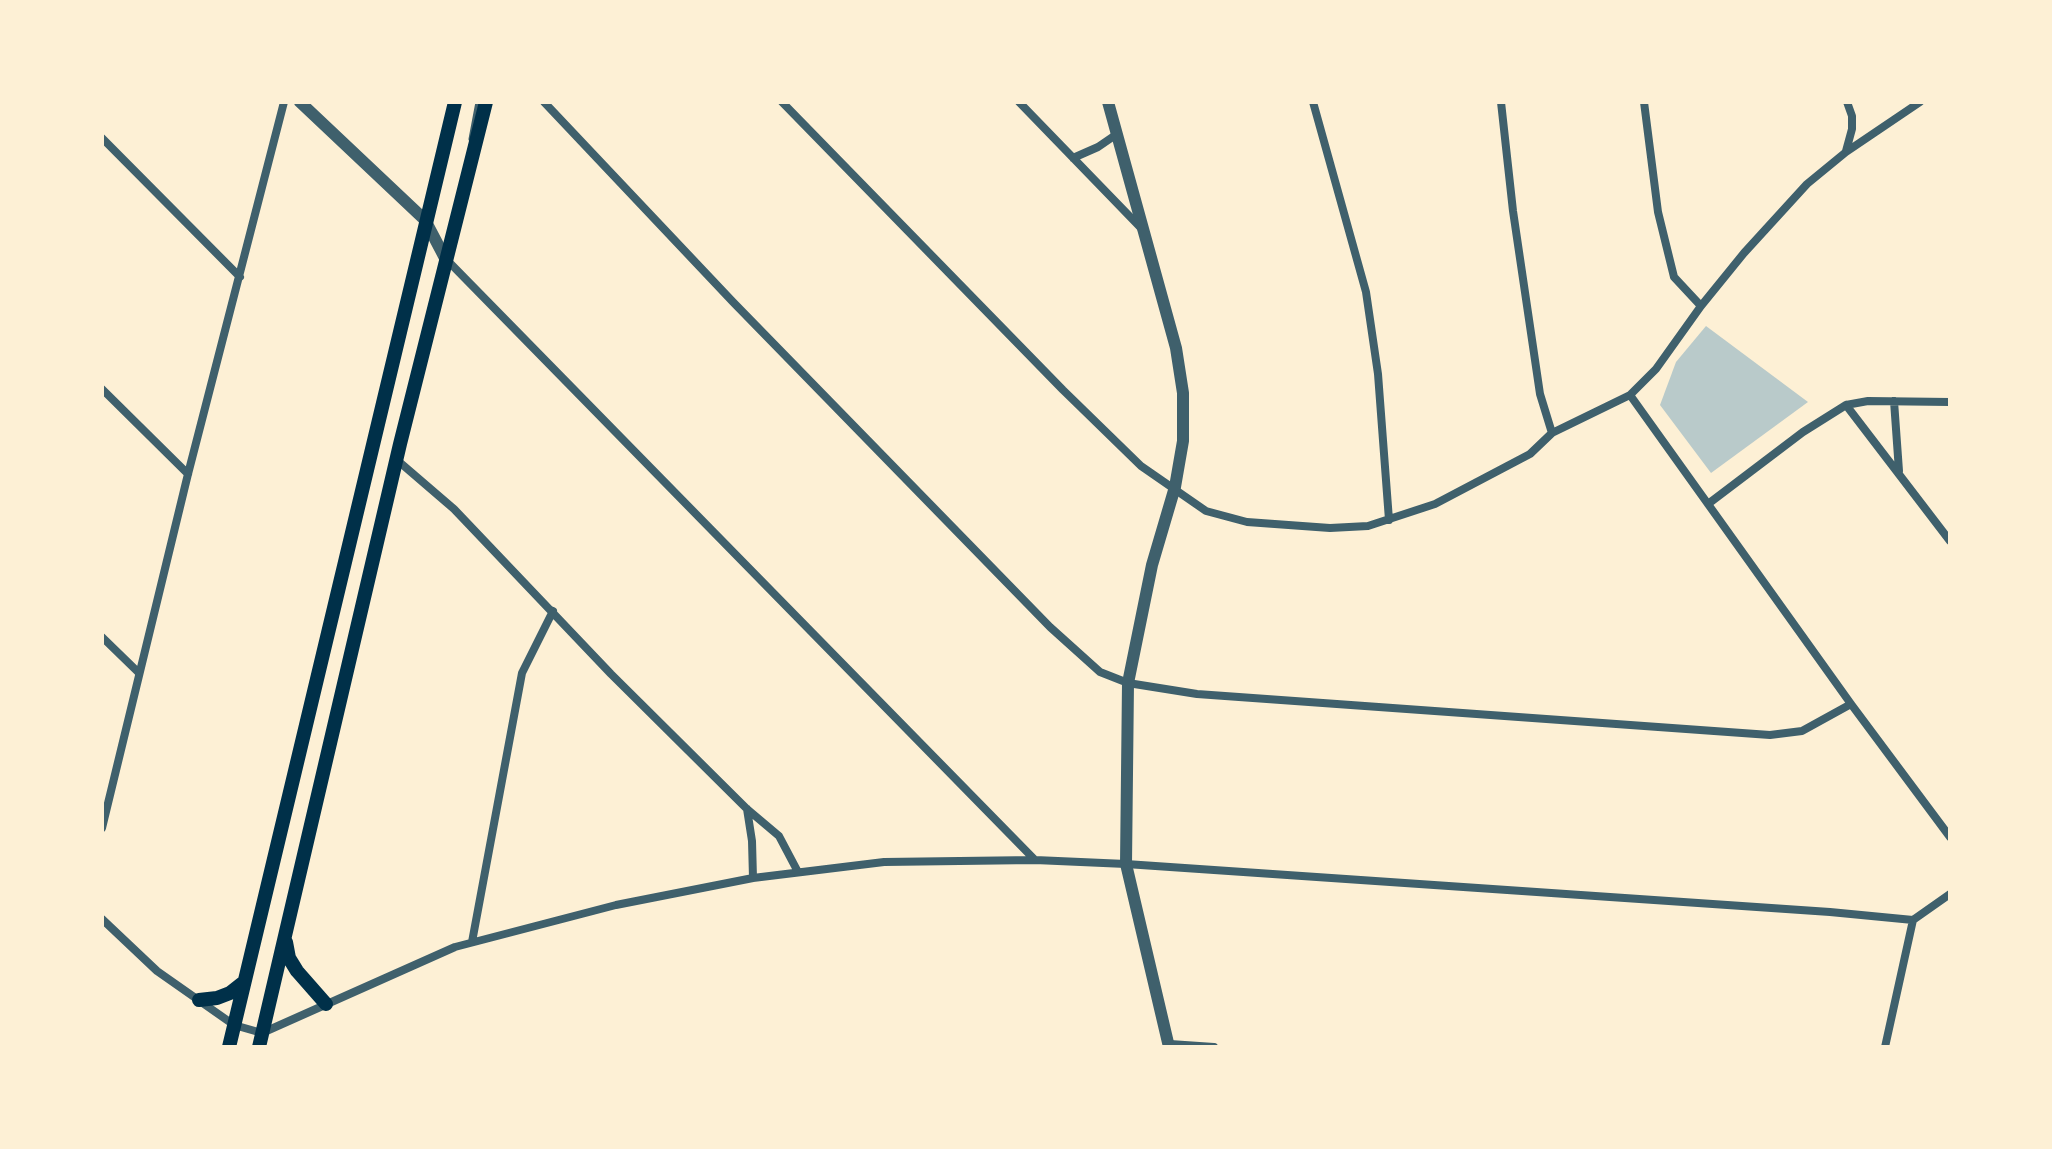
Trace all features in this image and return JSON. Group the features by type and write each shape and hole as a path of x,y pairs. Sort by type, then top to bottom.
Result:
{"main road":[{"path":"229,1047 455,102"},
{"path":"263,1042 400,444 486,102"},
{"path":"375,433 400,444"},
{"path":"285,936 289,958 326,1004"},
{"path":"199,1000 230,993 244,982"}],"street":[{"path":"102,828 188,474 284,102"},
{"path":"300,102 425,220 446,260 1035,860"},
{"path":"544,102 744,313 1050,627 1100,672 1128,683 1197,694 1770,735 1802,731 1851,704"},
{"path":"782,102 1141,466 1206,511 1247,522 1330,528 1368,526 1435,504 1530,454 1552,433 1630,395 1656,369 1744,253 1807,184 1846,152 1920,102"},
{"path":"1019,102 1142,229"},
{"path":"1108,102 1176,348 1183,393 1183,441 1175,487 1152,565 1128,683 1126,864 1170,1046 1214,1047"},
{"path":"1313,102 1366,292 1378,374 1389,520"},
{"path":"1501,102 1513,211 1538,379 1552,433"},
{"path":"1644,102 1658,212 1674,277 1701,306"},
{"path":"1846,152 1852,129 1847,102"},
{"path":"1073,158 1117,134"},
{"path":"102,138 240,277"},
{"path":"102,389 188,474"},
{"path":"1630,395 1950,837"},
{"path":"1708,504 1803,432 1846,405 1894,401 1950,402"},
{"path":"1894,401 1899,472"},
{"path":"1846,405 1950,541"},
{"path":"397,460 454,509 611,674 747,809 779,836 798,872"},
{"path":"472,942 522,673 553,611"},
{"path":"102,637 139,673"},
{"path":"747,809 753,878"},
{"path":"102,919 157,971 263,1042 326,1004 472,942 616,905 753,878 884,862 1035,860 1126,864 1913,920 1950,894"},
{"path":"1885,1047 1913,920"}],"lane":[{"path":"474,152 470,134 478,102"}],"shaded area":[{"path":"1706,326 1808,402 1711,473 1660,405 1676,362"}]}
